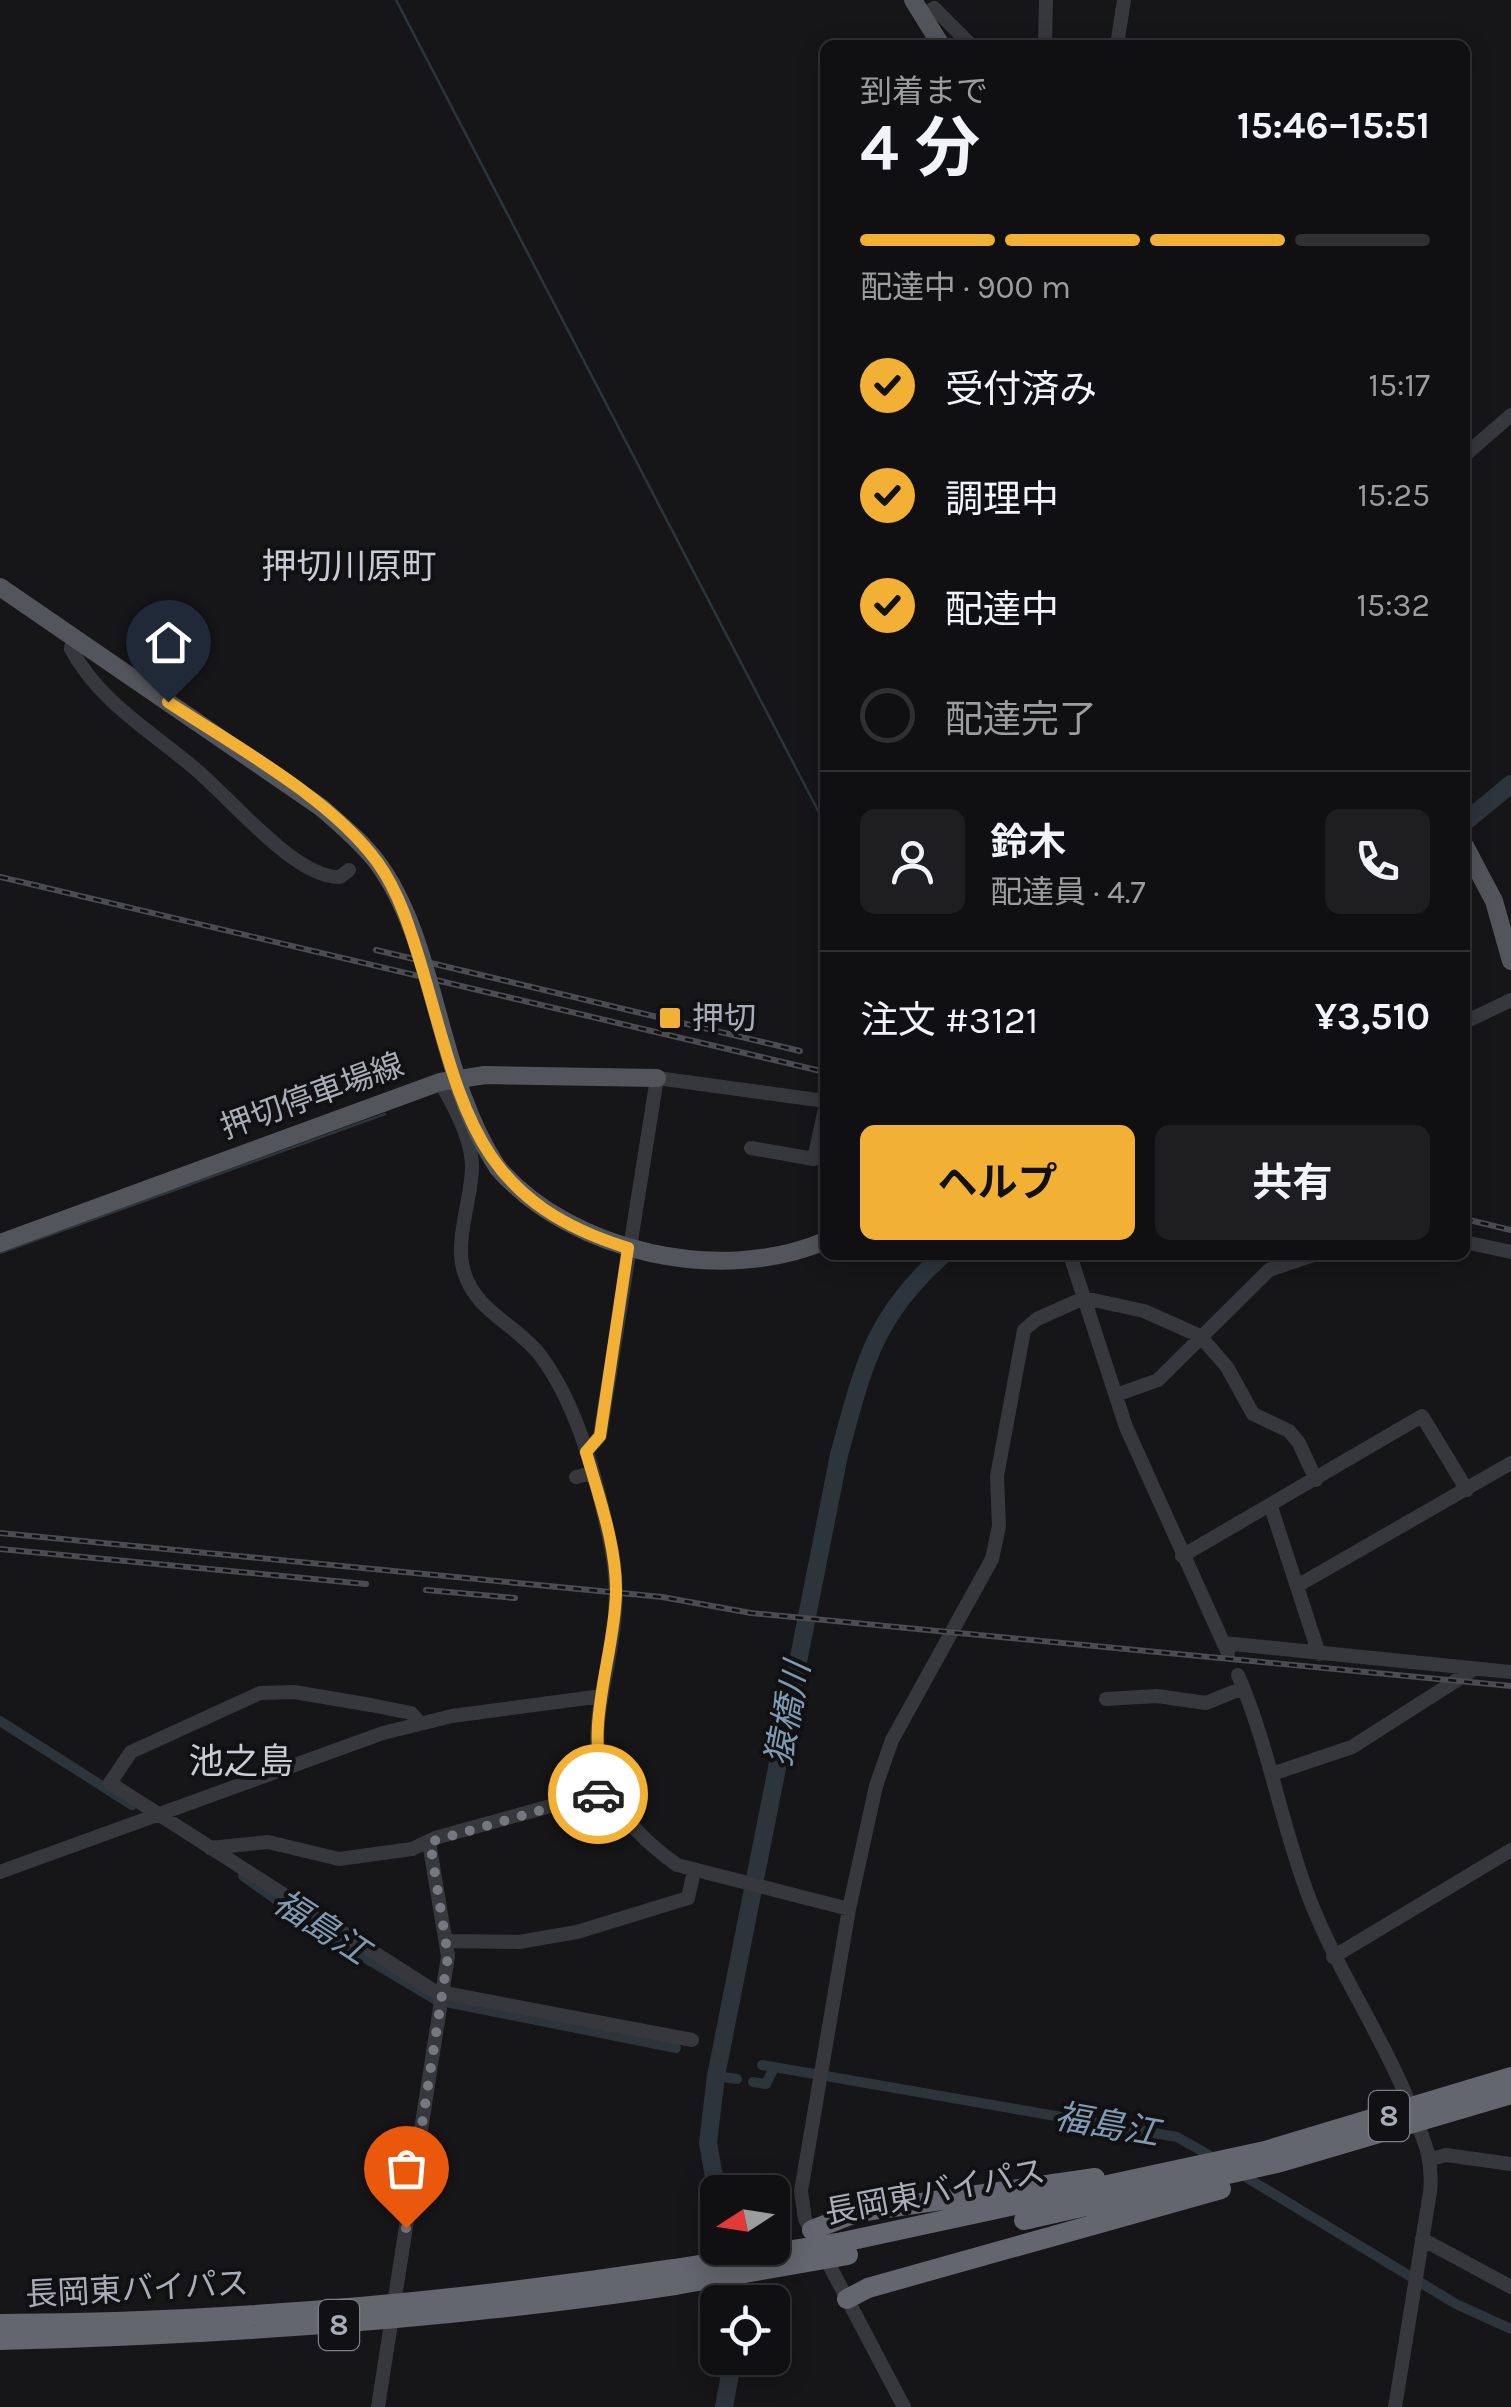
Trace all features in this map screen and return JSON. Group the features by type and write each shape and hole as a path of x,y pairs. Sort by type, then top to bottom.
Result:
{"highway":[{"name":"長岡東バイパス","path":"1415,2116 1511,2077"},
{"name":"長岡東バイパス","path":"0,2340 180,2336 674,2277 845,2248 1197,2176 1511,2094"},
{"path":"847,2300 868,2288 1197,2176 1363,2132"},
{"path":"812,2230 858,2212 1197,2176"},
{"name":"長岡東バイパス","path":"0,2324 393,2312"}],"main road":[{"path":"927,6 938,40"},
{"path":"0,587 322,808 378,863 416,949 476,1136 498,1168 545,1212 585,1234 628,1248 722,1261 788,1254 820,1243"},
{"path":"1474,872 1511,962"},
{"name":"押切停車場線","path":"0,1242 440,1082 485,1075 657,1078"}],"street":[{"path":"1044,0 1045,40"},
{"path":"1118,40 1124,0"},
{"path":"927,6 965,40"},
{"path":"1470,451 1511,415"},
{"path":"74,637 71,649 80,666 108,698 269,837 320,874 340,877 350,870"},
{"path":"1470,1020 1511,1000"},
{"path":"586,1452 600,1436 657,1078 820,1104"},
{"path":"440,1082 472,1164 462,1258 468,1284 494,1316 538,1353 586,1452 592,1473 615,1575 615,1614 596,1748 606,1791 656,1850 694,1871 849,1909"},
{"path":"751,1148 814,1159 820,1130"},
{"path":"1470,1243 1511,1252"},
{"path":"1072,1260 1098,1352 1182,1556 1203,1590 1226,1648 1511,1672"},
{"path":"1116,1395 1158,1380 1269,1270 1298,1260"},
{"path":"904,2407 801,2208 801,2191 849,1909 884,1758 939,1649 992,1558 999,1526 997,1476 1019,1341 1029,1324 1084,1298 1144,1310 1200,1336 1228,1367 1253,1414 1289,1431 1299,1443 1316,1480"},
{"path":"1182,1556 1271,1508 1422,1416 1466,1490"},
{"path":"1297,1586 1511,1462"},
{"path":"576,1477 592,1473"},
{"path":"1271,1508 1319,1654"},
{"path":"1272,1774 1352,1747 1427,1703 1474,1669"},
{"path":"1106,1699 1157,1696 1206,1703 1241,1682 1272,1774 1288,1844 1333,1956 1397,2067 1431,2159 1395,2407"},
{"path":"419,1722 412,1713 354,1702 294,1692 260,1692 131,1752 110,1783 442,1993 692,2040"},
{"path":"0,1872 419,1722 602,1696"},
{"path":"210,1848 268,1842 339,1858 412,1849 606,1791"},
{"path":"378,2407 447,1941 430,1842"},
{"path":"1333,1956 1511,1850"},
{"path":"447,1941 519,1942 593,1928 612,1918 688,1898 694,1871"},
{"path":"1431,2159 1446,2155 1511,2164"},
{"path":"1421,2244 1511,2287"}],"waterway":[{"path":"396,0 820,814"},
{"name":"猿橋川","path":"1470,818 1511,784"},
{"path":"0,1253 385,1114"},
{"name":"猿橋川","path":"714,2175 708,2143 716,2076 839,1455 873,1346 900,1301 938,1260"},
{"name":"福島江","path":"0,1721 132,1805"},
{"name":"福島江","path":"243,1876 325,1934 436,2000 676,2048"},
{"name":"福島江","path":"762,2065 1177,2137 1216,2159"},
{"name":"福島江","path":"753,2082 766,2084 774,2068"},
{"name":"福島江","path":"716,2076 737,2079"},
{"name":"福島江","path":"1239,2173 1456,2304 1511,2329"},
{"name":"猿橋川","path":"731,2265 734,2285"},
{"name":"猿橋川","path":"724,2407 730,2375"}],"railway":[{"path":"0,877 820,1071"},
{"path":"376,950 800,1051"},
{"path":"1470,1220 1511,1230"},
{"path":"0,1533 662,1597 751,1613 1511,1686"},
{"path":"0,1549 366,1584"},
{"path":"426,1590 515,1598"}],"way so far":[{"path":"406,2228 448,1956 430,1842 598,1794"}],"place":[{"name":"押切","path":"670,1018"}],"district":[{"name":"押切川原町","path":"349,566"},
{"name":"池之島","path":"241,1761"}],"route":[{"path":"168,702 322,808 378,863 405,916 476,1136 511,1184 545,1212 585,1234 628,1248 600,1436 586,1452 615,1575 615,1614 596,1748 606,1791 598,1794"}]}
